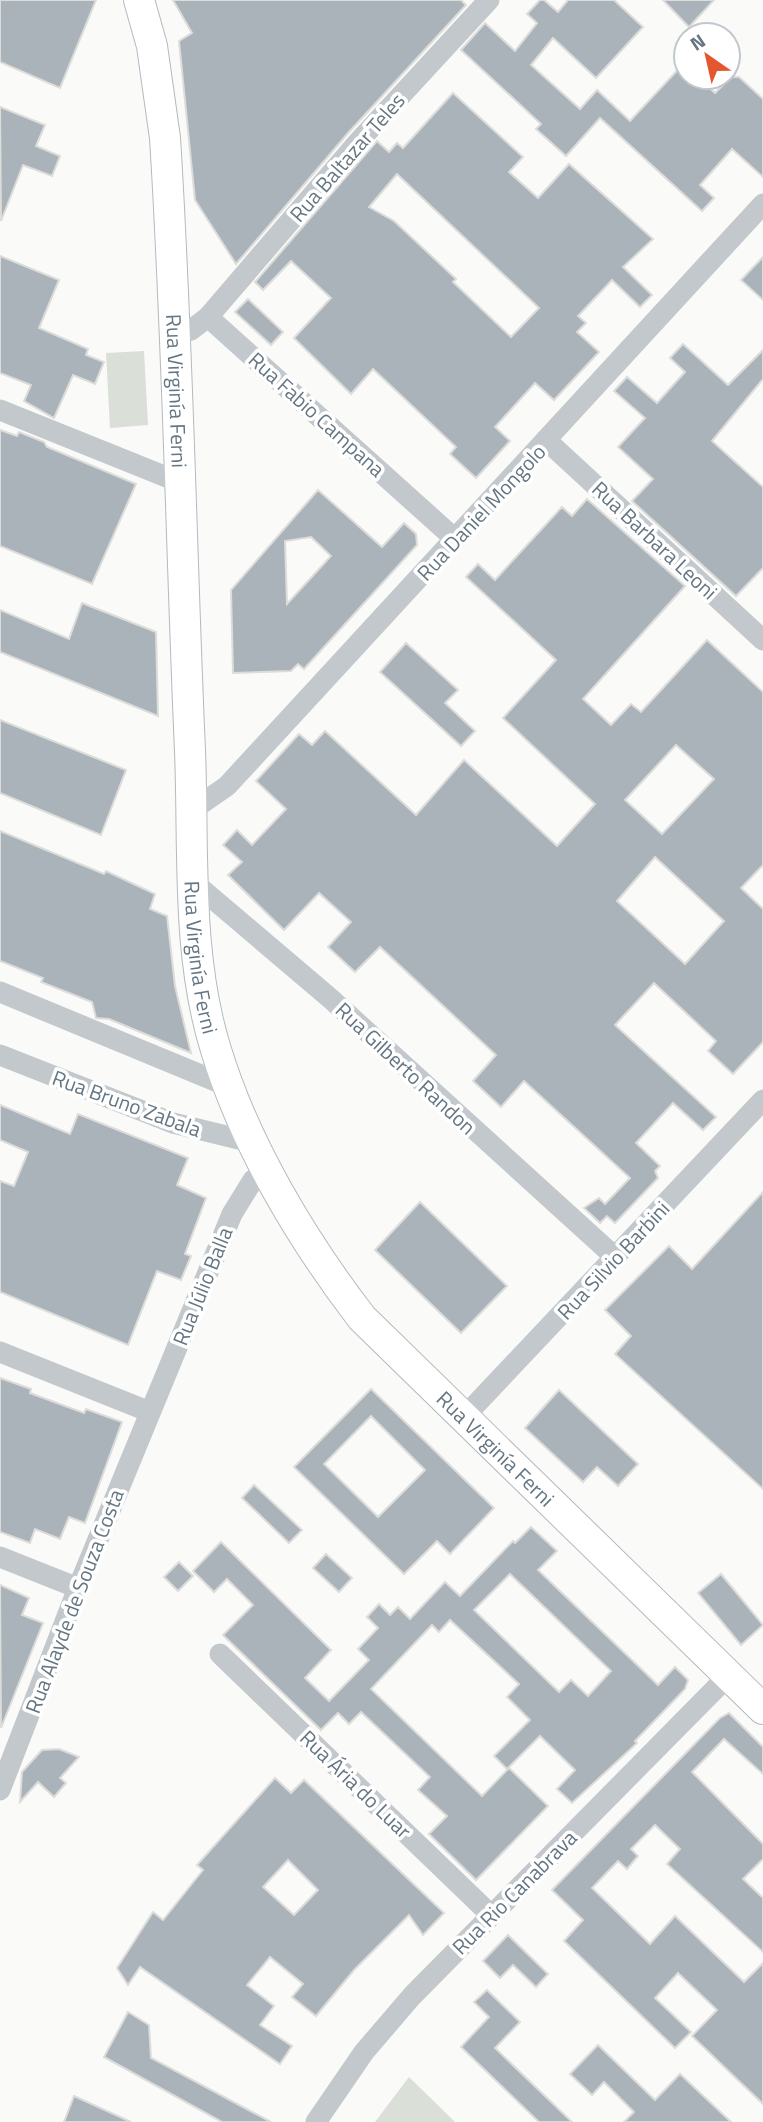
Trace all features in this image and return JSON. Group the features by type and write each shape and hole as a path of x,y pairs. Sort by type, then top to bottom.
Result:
{"street":[{"name":"Rua Virginía Ferni","path":"139,0 152,46 165,138 193,920 203,993 215,1049 261,1156 328,1275 362,1318 763,1709"},
{"name":"Rua Baltazar Teles","path":"208,317 358,142 489,0"},
{"name":"Rua Daniel Mongolo","path":"191,811 227,786 763,204"},
{"path":"173,336 191,330 208,317"},
{"name":"Rua Fabio Campana","path":"208,317 455,539"},
{"path":"0,410 179,482"},
{"name":"Rua Barbara Leoni","path":"546,440 763,640"},
{"name":"Rua Gilberto Randon","path":"192,881 331,999 616,1258"},
{"path":"0,992 230,1087"},
{"name":"Rua Bruno Zabala","path":"0,1055 261,1156"},
{"name":"Rua Silvio Barbini","path":"463,1419 763,1100"},
{"name":"Rua Júlio Balla","path":"150,1412 232,1214 253,1180 261,1156"},
{"path":"0,1352 150,1412"},
{"name":"Rua Alayde de Souza Costa","path":"0,1790 5,1765 150,1412"},
{"path":"0,1557 78,1588"},
{"name":"Rua Ária do Luar","path":"220,1654 491,1915"},
{"name":"Rua Rio Canabrava","path":"316,2122 364,2052 412,1997 728,1676"}],"shaded area":[{"path":"144,351 148,425 110,428 106,353"},
{"path":"409,2077 455,2122 375,2122"}],"building":[{"path":"0,0 96,0 60,88 0,62"},
{"path":"173,0 461,0 466,5 348,133 236,264 195,200 179,41 192,33"},
{"path":"540,0 544,0 558,12 568,0 614,0 643,27 596,78 553,38 531,65 580,109 597,90 630,121 672,76 672,91 742,91 742,80 763,99 763,177 732,149 700,185 714,198 702,211 600,118 566,156 536,129 541,124 461,50 485,23 515,51 537,23 527,14"},
{"path":"663,0 714,0 695,21 683,21"},
{"path":"453,93 523,157 509,172 538,198 569,164 653,239 623,267 652,295 640,307 612,280 578,316 586,323 577,332 599,352 554,400 535,383 495,427 510,441 476,478 450,454 456,447 373,369 351,394 294,338 331,298 291,261 263,290 255,282 377,141 389,152 397,143 403,148","holes":["397,174 539,308 511,337 453,282 456,279 394,221 369,207"]},
{"path":"0,107 45,125 36,146 60,156 52,176 23,165 1,221"},
{"path":"0,256 59,280 39,328 88,349 86,355 104,362 95,384 73,375 54,418 24,401 31,385 0,373"},
{"path":"763,257 763,300 741,280"},
{"path":"248,299 283,332 271,345 235,312"},
{"path":"683,344 728,385 763,350 763,379 712,441 763,487 763,568 736,596 632,501 653,479 618,447 645,418 614,391 627,377 657,403 685,372 670,358"},
{"path":"0,430 17,436 19,432 44,442 47,447 136,484 92,584 0,546"},
{"path":"318,490 382,547 404,523 416,534 417,545 304,669 298,664 291,671 233,673 231,590","holes":["311,537 331,556 287,604 285,541"]},
{"path":"587,499 685,586 583,699 611,725 631,704 641,712 707,640 763,692 763,865 741,888 763,909 763,1042 733,1074 708,1051 716,1041 654,983 615,1025 716,1117 703,1130 673,1103 636,1143 660,1166 655,1171 658,1178 615,1223 607,1216 600,1223 584,1208 599,1198 605,1204 630,1178 524,1081 501,1107 473,1081 496,1055 380,947 355,972 328,947 351,922 319,893 284,930 228,875 242,862 223,845 237,830 252,845 286,809 256,781 299,734 312,745 325,731 416,815 464,760 557,846 595,804 503,718 556,660 466,577 478,564 495,580 562,507 572,516","holes":["676,745 714,779 662,834 625,800","655,857 724,921 685,964 617,901"]},
{"path":"82,603 156,632 158,716 0,652 0,610 69,639"},
{"path":"406,643 458,690 445,703 475,731 461,746 380,672"},
{"path":"0,720 126,770 101,835 0,793"},
{"path":"0,831 104,874 106,871 155,894 150,909 167,916 175,986 191,1053 109,1019 96,1018 92,1002 41,982 43,978 0,961"},
{"path":"0,1105 70,1134 78,1114 188,1158 177,1185 206,1198 185,1254 191,1256 181,1280 157,1271 128,1345 0,1292 0,1181 14,1186 28,1152 0,1140"},
{"path":"763,1192 763,1489 615,1354 631,1336 605,1310 669,1246 692,1269"},
{"path":"420,1202 507,1286 461,1333 375,1250"},
{"path":"0,1378 31,1389 30,1393 84,1413 86,1409 122,1422 85,1523 69,1517 60,1539 35,1529 30,1543 0,1532"},
{"path":"371,1389 494,1508 450,1554 437,1541 404,1574 294,1467","holes":["371,1416 425,1470 378,1517 324,1464"]},
{"path":"559,1390 638,1464 618,1486 597,1467 583,1482 525,1428"},
{"path":"254,1485 302,1530 289,1543 242,1498"},
{"path":"531,1527 557,1551 538,1570 658,1685 675,1667 688,1680 685,1689 635,1741 637,1743 572,1803 557,1789 575,1770 540,1736 507,1769 494,1756 530,1720 507,1697 519,1684 450,1620 439,1632 432,1625 371,1689 482,1796 509,1768 548,1806 476,1880 429,1834 447,1816 418,1790 430,1777 361,1712 349,1724 338,1713 321,1730 223,1635 253,1605 227,1579 214,1592 193,1571 221,1542 331,1650 305,1678 329,1701 369,1660 358,1649 378,1628 367,1617 379,1604 390,1615 398,1607 410,1619 445,1582 460,1596 513,1541 515,1543","holes":["510,1574 611,1671 588,1696 571,1680 559,1692 474,1610"]},
{"path":"326,1554 352,1578 339,1592 313,1568"},
{"path":"179,1562 193,1576 178,1591 164,1577"},
{"path":"721,1574 763,1625 741,1645 698,1593"},
{"path":"0,1585 29,1598 22,1615 43,1623 1,1728"},
{"path":"729,1713 763,1747 763,1774 724,1739 692,1772 763,1844 763,1859 743,1879 763,1898 763,1952 667,1864 680,1849 655,1825 631,1849 638,1856 627,1869 618,1861 592,1888 650,1944 675,1916 744,1982 763,1963 763,2104 692,2036 717,2010 678,1973 655,1998 691,2032 675,2048 564,1941 583,1920 552,1890 720,1718"},
{"path":"59,1749 79,1757 60,1778 66,1783 54,1797 38,1782 20,1802 22,1772 42,1750"},
{"path":"275,1778 291,1793 304,1780 444,1913 423,1935 409,1915 354,1970 316,2016 292,1997 303,1984 270,1957 247,1985 274,2006 260,2025 292,2046 280,2064 140,1967 128,1985 117,1968 153,1912 163,1920 203,1870 197,1865","holes":["288,1860 318,1890 294,1915 263,1887"]},
{"path":"508,1935 548,1974 536,1987 513,1965 500,1978 483,1961"},
{"path":"487,1990 520,2022 495,2048 572,2122 539,2122 461,2047 489,2017 474,2002"},
{"path":"128,2012 149,2025 151,2058 271,2122 222,2122 104,2057"},
{"path":"598,2045 655,2100 680,2074 731,2122 624,2122 634,2112 604,2082 592,2095 570,2074"},
{"path":"74,2096 131,2122 64,2122"}]}
